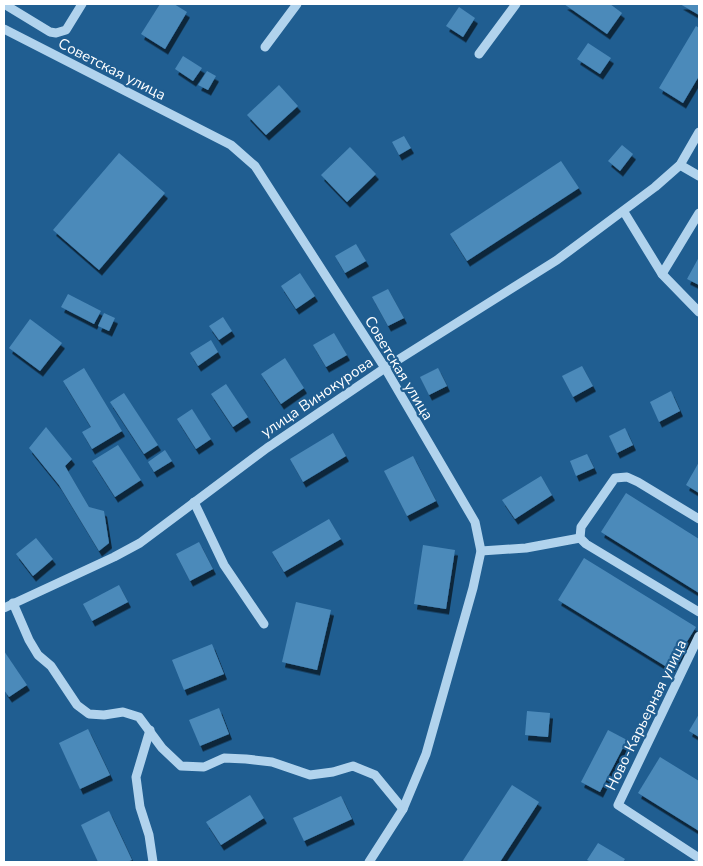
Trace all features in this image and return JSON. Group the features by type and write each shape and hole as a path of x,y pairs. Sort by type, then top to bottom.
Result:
{"street":[{"path":"4,4 50,32 56,33 66,30 82,4"},
{"path":"265,47 298,4"},
{"path":"479,54 516,4"},
{"name":"Советская улица","path":"4,29 231,145 255,166 385,368 475,522 482,551 474,588 426,754 403,809 369,862"},
{"name":"улица Винокурова","path":"4,608 140,543 267,448 385,368 557,260 624,212 680,165 699,132"},
{"path":"680,165 699,176"},
{"path":"624,212 662,274 699,312"},
{"path":"662,274 699,212"},
{"path":"580,538 581,527 615,478 627,477 638,482 699,519"},
{"path":"194,502 224,565 264,624"},
{"path":"482,551 526,548 580,538"},
{"path":"580,538 586,544 699,612"},
{"path":"13,603 29,640 38,655 51,666 77,705 88,714 104,715 123,712 139,717 162,748 181,766 204,767 224,758 272,762 310,775 333,772 353,766 375,775 403,809"},
{"name":"Ново-Карьерная улица","path":"699,636 618,806 699,858"},
{"path":"150,730 136,776 140,807 149,835 153,862"}],"building":[{"path":"160,4 174,4 187,12 165,49 141,34"},
{"path":"564,4 610,4 622,13 607,34"},
{"path":"680,4 699,4 699,15"},
{"path":"459,7 475,18 463,37 446,26"},
{"path":"696,26 699,28 699,76 683,103 659,88"},
{"path":"588,43 611,58 600,74 577,59"},
{"path":"183,56 202,68 193,81 175,69"},
{"path":"207,71 216,76 208,90 198,85"},
{"path":"279,85 298,106 266,135 247,115"},
{"path":"404,136 411,148 399,155 392,142"},
{"path":"622,145 633,154 620,171 608,161"},
{"path":"350,147 376,174 347,202 321,175"},
{"path":"119,153 165,193 99,270 53,230"},
{"path":"561,161 579,188 467,261 450,234"},
{"path":"356,244 366,261 345,273 335,256"},
{"path":"699,257 699,285 687,279"},
{"path":"300,273 315,296 296,309 281,286"},
{"path":"388,289 404,318 388,326 372,297"},
{"path":"68,294 101,311 94,324 61,307"},
{"path":"104,313 115,318 109,331 98,326"},
{"path":"223,317 232,331 219,340 209,326"},
{"path":"30,319 62,343 40,371 9,348"},
{"path":"334,333 347,355 326,367 313,345"},
{"path":"211,340 218,352 198,366 190,353"},
{"path":"285,358 304,388 281,404 261,374"},
{"path":"582,366 593,386 573,397 562,376"},
{"path":"84,368 122,431 92,449 82,432 91,427 63,381"},
{"path":"438,368 447,386 429,395 420,377"},
{"path":"226,384 248,417 233,427 211,394"},
{"path":"671,391 680,411 659,422 650,402"},
{"path":"124,393 158,445 144,454 110,402"},
{"path":"192,409 211,439 196,449 177,419"},
{"path":"46,427 72,459 65,466 89,507 104,511 109,543 99,551 59,485 29,448"},
{"path":"625,428 633,445 617,453 609,436"},
{"path":"333,433 346,456 303,482 290,459"},
{"path":"118,445 141,480 115,497 92,461"},
{"path":"165,450 172,461 154,472 148,462"},
{"path":"587,454 594,468 576,476 570,461"},
{"path":"413,456 436,501 407,516 384,471"},
{"path":"699,462 699,493 686,485"},
{"path":"541,476 552,495 515,519 502,500"},
{"path":"626,493 699,539 699,593 601,532"},
{"path":"329,519 341,539 284,572 272,552"},
{"path":"36,538 53,559 33,576 16,554"},
{"path":"199,542 213,569 190,581 176,554"},
{"path":"423,545 455,550 446,609 414,604"},
{"path":"584,558 696,627 670,669 558,600"},
{"path":"119,585 128,602 92,621 83,604"},
{"path":"296,602 331,610 317,670 282,662"},
{"path":"212,644 224,674 184,690 172,660"},
{"path":"4,651 27,685 9,697 4,690"},
{"path":"219,708 229,734 200,746 189,720"},
{"path":"527,711 550,713 548,737 525,735"},
{"path":"699,714 699,737 689,731"},
{"path":"88,729 110,775 80,789 59,743"},
{"path":"608,730 627,740 600,792 581,782"},
{"path":"660,757 699,781 699,831 638,793"},
{"path":"512,785 539,802 500,862 462,862"},
{"path":"250,795 264,818 221,845 206,822"},
{"path":"341,796 352,819 304,841 293,818"},
{"path":"109,811 132,860 127,862 98,862 81,825"},
{"path":"598,843 625,859 623,862 591,862 587,860"}]}
